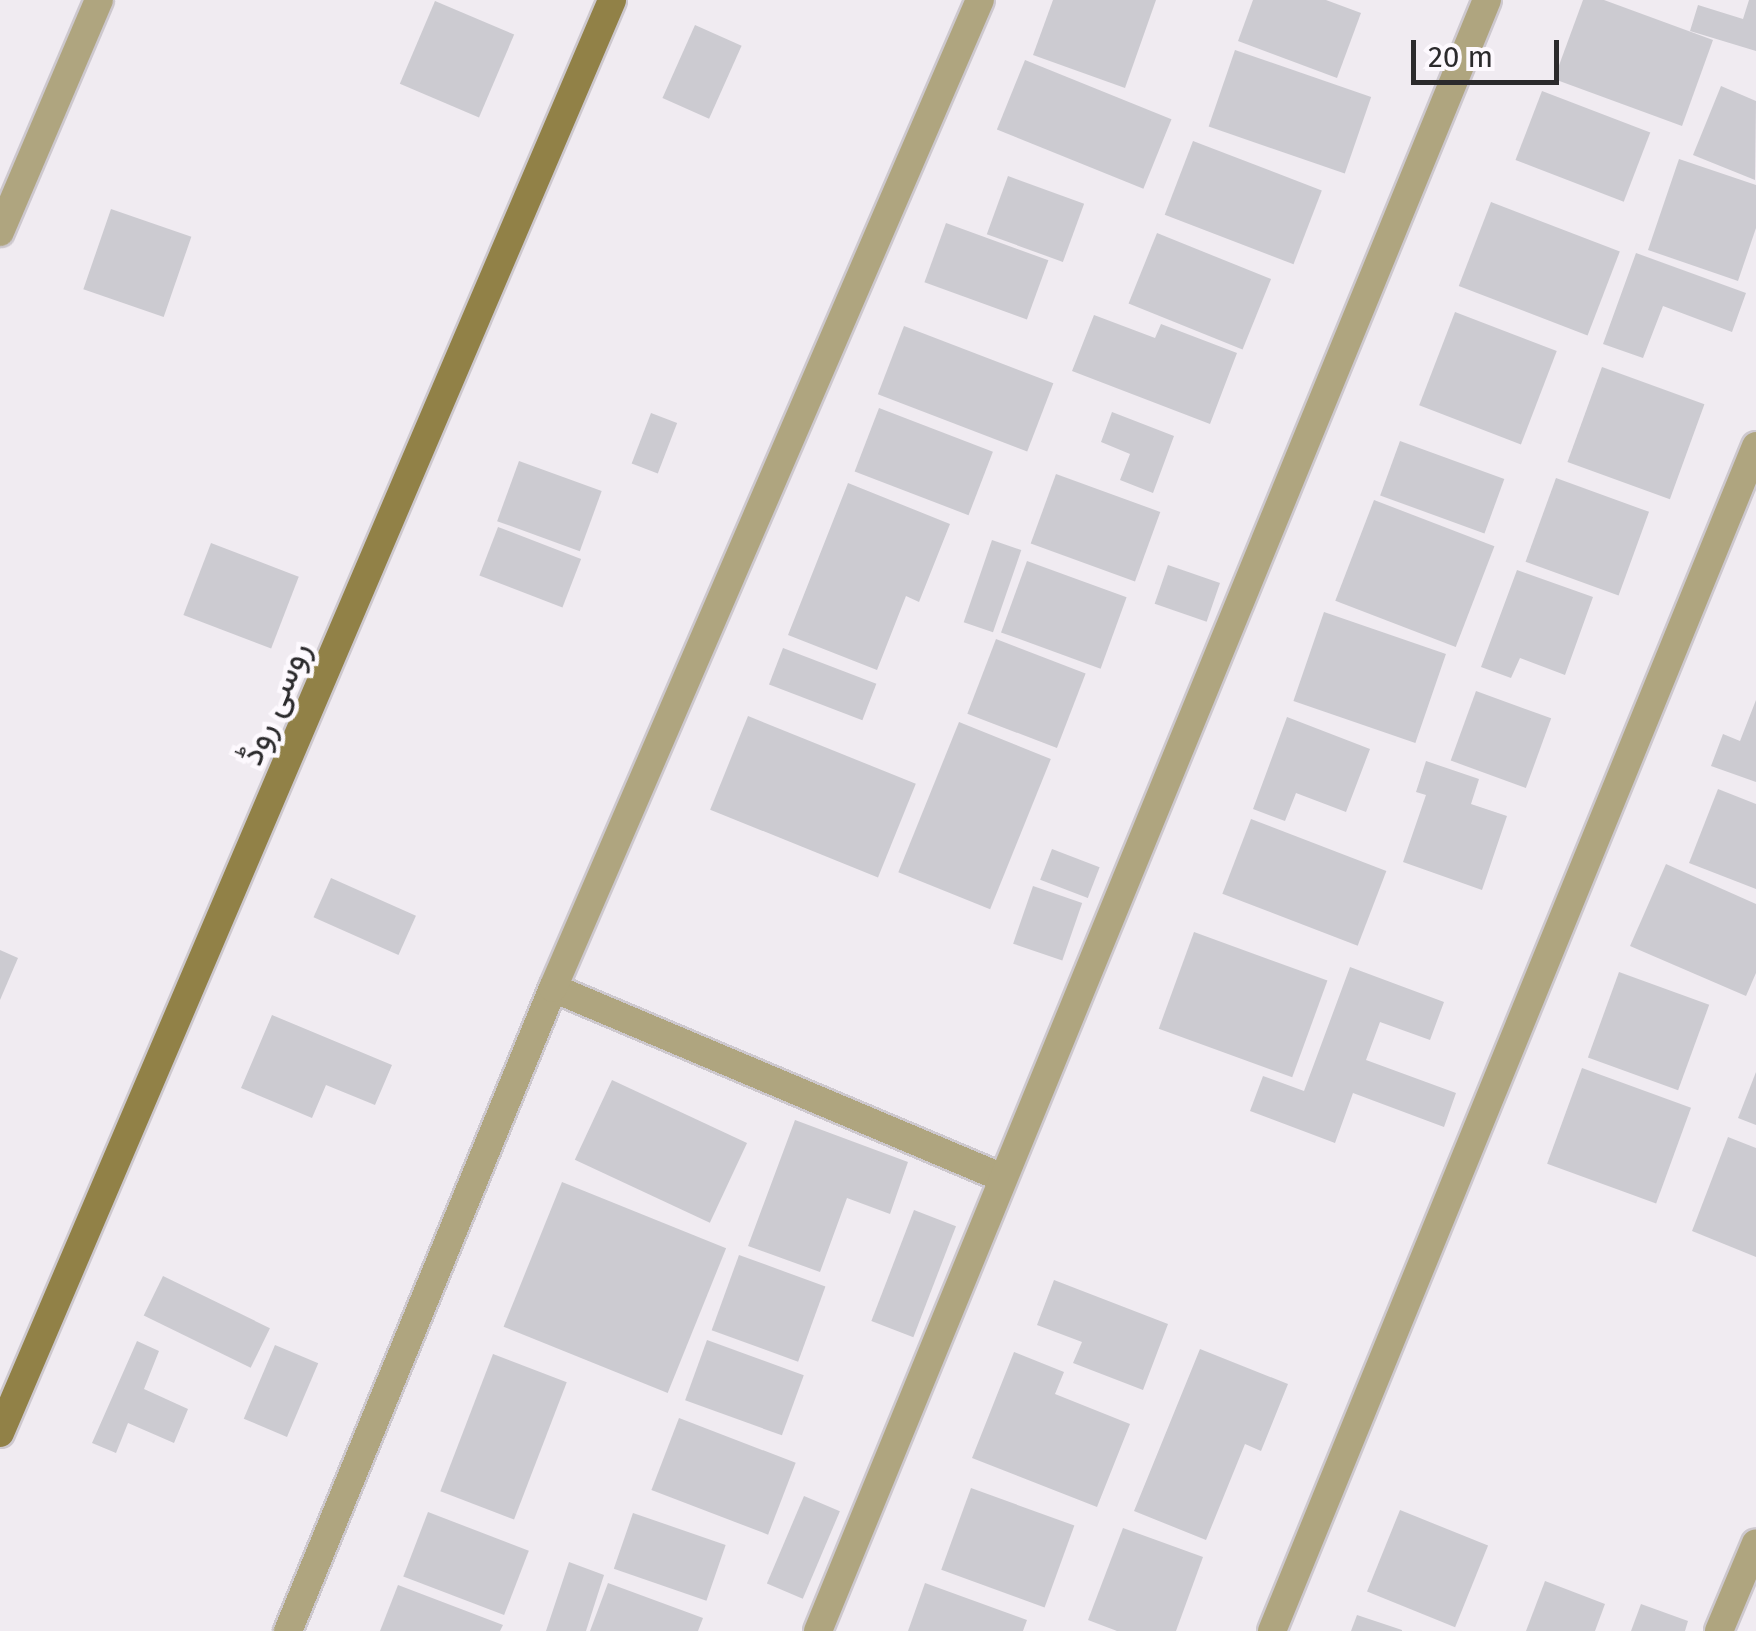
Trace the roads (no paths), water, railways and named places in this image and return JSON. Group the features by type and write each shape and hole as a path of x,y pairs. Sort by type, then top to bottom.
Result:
{"main road":[{"name":"روسی روڈ","path":"0,1433 612,0"}],"street":[{"path":"0,232 99,0"},
{"path":"288,1631 553,988 980,0"},
{"path":"818,1631 1001,1177 1488,0"},
{"path":"1272,1631 1756,446"},
{"path":"553,988 1001,1177"},
{"path":"1719,1631 1756,1543"}]}
